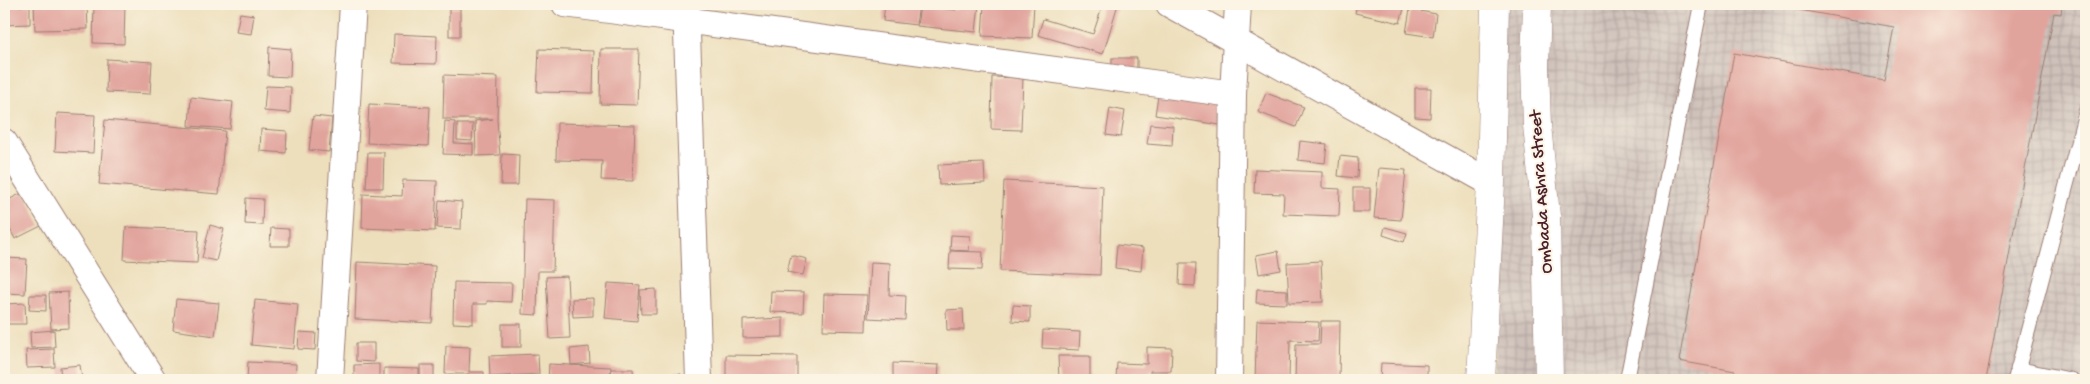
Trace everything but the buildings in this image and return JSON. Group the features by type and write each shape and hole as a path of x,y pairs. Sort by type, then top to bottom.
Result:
{"main road":[{"path":"1481,380 1491,183 1495,4"},
{"name":"Ombada Ashra Street","path":"1537,4 1535,66 1537,125 1546,216 1549,380"}],"street":[{"path":"330,380 353,4"},
{"path":"564,4 686,12 1233,94"},
{"path":"1169,4 1491,183"},
{"path":"1229,380 1233,94 1238,4"},
{"path":"686,12 699,380"},
{"path":"4,142 152,380"}],"lane":[{"path":"1627,380 1701,4"},
{"path":"2072,380 2017,374 2086,111"}],"shaded area":[{"path":"1504,4 2086,4 2086,380 1494,380"}]}
